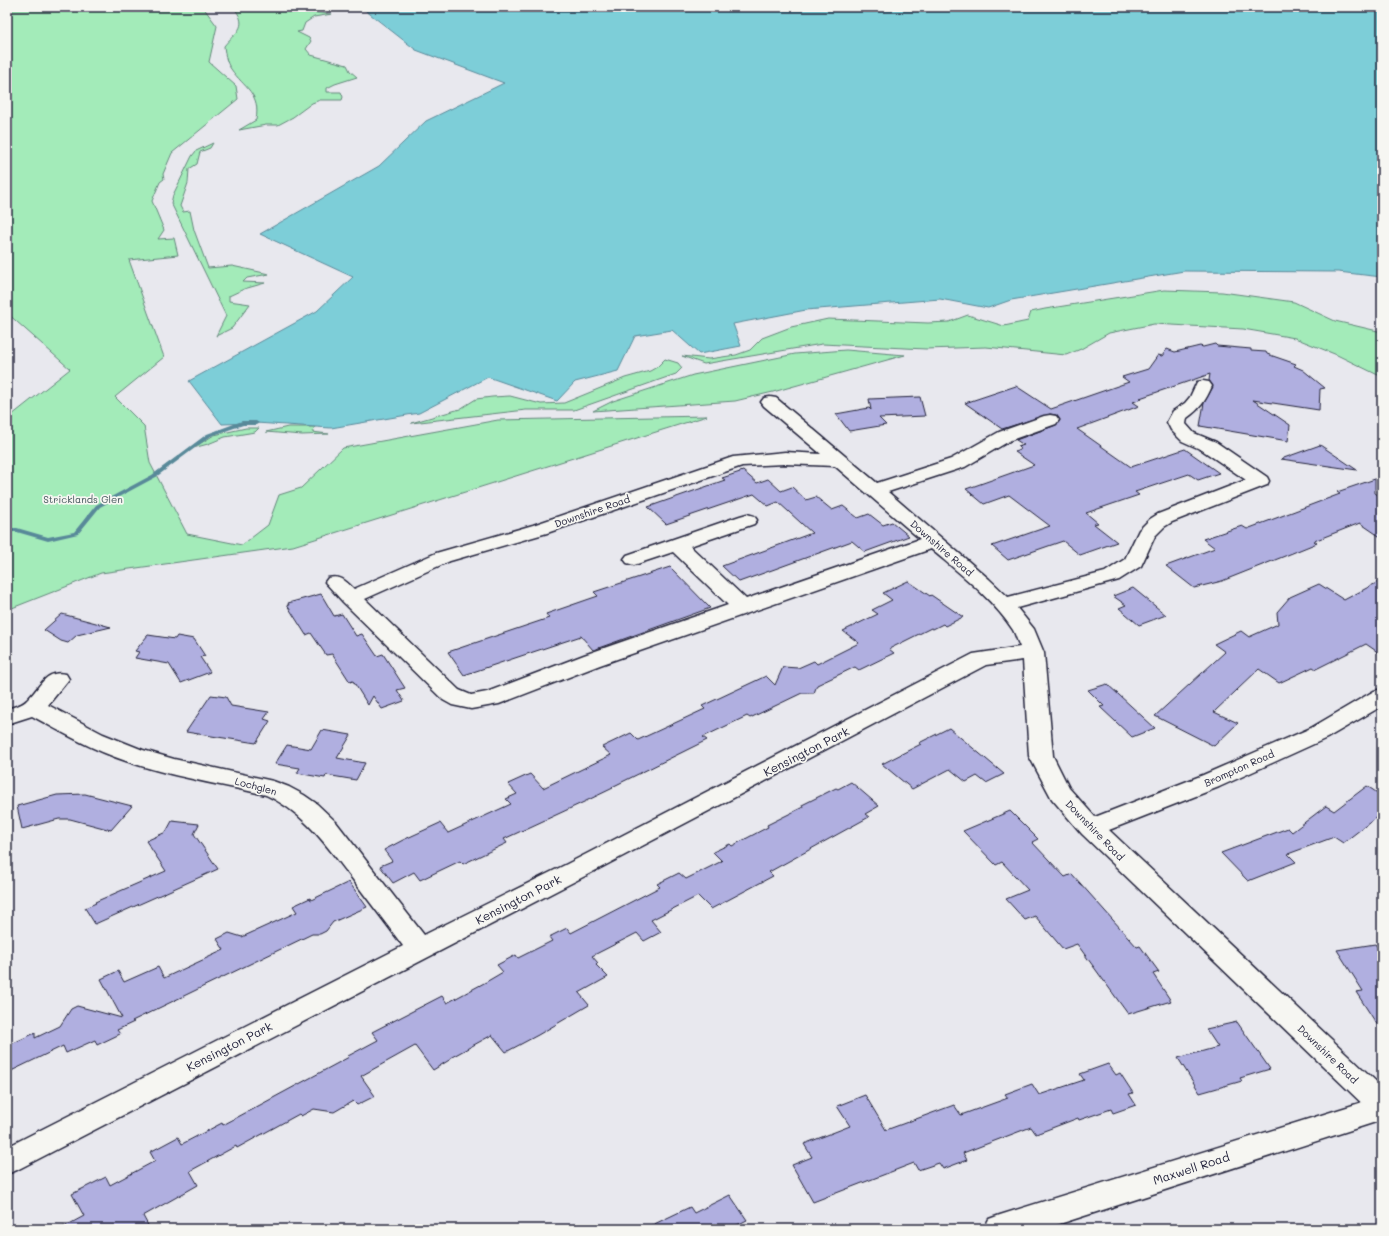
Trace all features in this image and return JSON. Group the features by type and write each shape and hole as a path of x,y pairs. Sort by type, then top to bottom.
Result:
{"street":[{"path":"1004,605 1112,576 1121,572 1134,562 1146,534 1157,523 1174,514 1260,481 1209,446 1188,437 1177,426 1176,422 1179,415 1194,402 1203,386"},
{"name":"Downshire Road","path":"770,402 934,540 1004,605 1023,629 1033,653 1041,756 1060,793 1091,828 1382,1105"},
{"path":"874,490 958,463 1005,436 1050,420"},
{"name":"Downshire Road","path":"350,598 443,557 540,529 740,461 785,458 841,461"},
{"path":"634,559 747,520"},
{"path":"335,582 451,696 470,702 502,696 592,660 934,540"},
{"path":"676,544 742,607"},
{"name":"Kensington Park","path":"7,1161 420,948 583,867 981,659 1033,653"},
{"path":"7,717 34,707 58,679"},
{"name":"Brompton Road","path":"1091,828 1211,781 1312,736 1382,696"},
{"name":"Lochglen","path":"34,707 83,734 115,749 150,760 265,787 291,797 316,816 328,828 420,948"},
{"name":"Maxwell Road","path":"1000,1229 1382,1108"}],"green space":[{"name":"Stricklands Glen","path":"7,7 203,7 217,26 209,62 236,86 238,99 172,153 163,174 164,179 160,182 152,201 164,230 158,239 174,238 178,255 129,260 164,357 115,397 144,426 150,463 187,534 242,545 268,525 279,495 301,488 343,448 498,420 707,416 293,546 101,573 7,610 7,419 70,369 7,313"},
{"path":"236,7 275,7 277,9 307,8 309,12 332,14 314,17 305,23 302,31 297,32 309,38 311,41 306,49 311,55 347,65 350,71 357,77 327,88 327,92 341,92 343,97 342,100 320,100 312,103 293,117 278,125 266,125 239,130 256,120 257,111 254,97 231,69 225,55 224,46 241,25 239,15 235,9"},
{"path":"213,143 210,148 200,152 197,164 189,169 188,183 180,206 183,212 190,211 194,230 208,268 232,266 269,274 247,278 243,282 265,283 244,289 229,296 229,301 250,304 232,328 216,336 226,316 171,203 173,195 192,156 196,151"},
{"path":"1164,290 1222,292 1294,302 1335,321 1382,332 1382,377 1337,355 1295,338 1243,329 1154,324 1109,333 1081,349 1066,355 986,347 926,349 822,344 704,364 682,356 709,359 736,355 750,350 762,338 791,327 828,319 928,323 949,322 968,315 1004,326 1028,321 1031,312"},
{"path":"846,350 905,355 773,392 735,401 593,411 613,401 693,375 795,354"},
{"path":"665,359 678,363 682,368 676,374 574,410 526,410 411,423 460,409 476,399 510,396 541,404 564,403 625,378 650,371 657,367"},
{"path":"288,427 315,427 312,432 329,434 302,435 266,432"},
{"path":"246,428 259,428 255,432 225,437 193,448 214,435"}],"water":[{"path":"361,7 1382,7 1382,277 1338,272 1184,271 1011,300 988,308 940,299 806,310 733,324 741,346 699,354 672,330 635,336 618,371 575,382 557,401 488,377 419,413 331,428 256,423 222,424 189,381 317,311 353,277 260,234 379,166 426,121 504,83 416,50"}],"building":[{"path":"1215,344 1217,346 1266,352 1267,354 1296,364 1294,366 1303,370 1325,388 1320,389 1319,410 1253,400 1290,425 1288,441 1200,426 1204,403 1213,387 1209,380 1210,374 1140,398 1142,399 1133,402 1139,406 1077,429 1131,467 1185,449 1219,473 1198,480 1189,474 1135,492 1139,495 1086,513 1098,523 1094,524 1117,542 1080,555 1063,541 1008,560 992,546 1050,526 1009,495 984,504 966,489 1034,465 1015,452 1021,449 1018,447 1024,445 1016,440 1056,425 1060,420 1056,415 1050,414 1002,429 965,403 1016,386 1051,409 1129,382 1122,377 1148,369 1158,355 1162,356 1167,349 1175,352"},
{"path":"920,397 925,416 879,418 886,425 849,431 836,414 869,408 871,410 869,399"},
{"path":"1320,445 1357,470 1281,459"},
{"path":"743,471 757,483 768,479 781,491 792,487 806,500 816,497 832,510 843,506 858,518 869,514 883,525 892,522 909,536 865,552 852,541 739,582 722,566 812,533 778,502 768,506 754,494 666,524 648,507 725,480 722,478"},
{"path":"1375,479 1375,493 1382,498 1382,538 1360,523 1314,541 1317,543 1222,581 1194,588 1166,566 1215,548 1203,539 1242,526 1247,529 1340,494 1337,492"},
{"path":"670,567 710,608 593,650 581,636 464,675 448,652 549,618 546,614 598,596 594,592"},
{"path":"1382,580 1382,655 1366,644 1316,669 1313,667 1279,683 1259,669 1214,712 1238,723 1214,746 1155,716 1225,652 1214,644 1241,631 1249,637 1278,624 1277,612 1290,597 1319,584 1344,600"},
{"path":"908,581 963,617 945,626 943,624 933,629 931,628 889,649 894,653 859,670 855,667 817,685 814,693 802,693 750,718 747,716 703,737 707,740 612,787 613,788 504,839 507,843 463,864 460,861 420,880 414,872 393,883 380,866 392,861 384,850 403,840 440,823 448,833 511,804 506,799 517,794 508,784 530,774 543,788 611,755 602,747 631,733 638,740 705,709 702,706 766,676 775,685 783,667 798,668 814,661 817,664 859,643 843,631 878,614 872,610 892,600 883,593"},
{"path":"1133,588 1166,615 1139,625 1119,608 1126,605 1113,596"},
{"path":"321,594 334,616 342,614 356,636 362,634 377,656 383,654 405,688 397,690 404,701 382,709 373,696 368,705 353,681 350,682 332,654 326,655 311,633 306,635 287,605 289,605 288,603"},
{"path":"62,614 111,627 77,635 68,643 61,641 44,630"},
{"path":"148,635 175,639 177,636 194,639 205,656 200,657 210,672 181,683 169,664 135,658 139,652 135,651"},
{"path":"1107,684 1155,728 1132,737 1100,707 1104,706 1088,690"},
{"path":"211,695 226,697 231,706 269,712 264,719 270,721 256,743 186,732"},
{"path":"949,728 1004,774 986,783 977,776 966,782 950,769 912,789 882,764 921,744 919,743"},
{"path":"322,730 351,735 337,758 365,763 356,780 326,775 325,778 297,773 300,768 275,764 287,745 311,749"},
{"path":"851,782 879,806 865,814 869,817 769,872 773,876 711,909 698,896 651,920 661,932 644,941 637,933 592,956 598,963 596,965 608,977 579,993 589,1005 538,1035 506,1052 492,1035 450,1058 451,1059 433,1070 415,1046 361,1076 375,1096 357,1105 353,1101 334,1112 314,1109 301,1116 299,1114 237,1148 236,1146 190,1171 198,1185 143,1216 150,1229 60,1229 84,1216 72,1194 106,1177 110,1185 155,1161 150,1152 178,1137 182,1144 222,1123 223,1125 378,1040 372,1032 442,996 447,1003 503,972 497,965 516,955 518,958 552,941 549,937 567,928 571,933 660,887 657,884 679,873 686,879 722,861 713,852 730,844 732,846 768,827 767,825 803,807 802,805"},
{"path":"1367,786 1382,796 1382,813 1343,843 1334,837 1288,854 1296,862 1248,881 1221,853 1288,828 1292,832 1326,806 1334,811"},
{"path":"85,794 132,806 111,830 70,819 59,819 22,829 17,806 57,795"},
{"path":"1010,811 1038,839 1032,842 1065,877 1072,874 1137,947 1140,946 1159,972 1153,974 1171,1001 1128,1014 1077,944 1063,949 1035,916 1025,920 1006,899 1028,890 1002,862 996,865 963,831"},
{"path":"172,821 199,824 194,834 218,869 95,924 85,908 96,903 95,902 166,871 146,841 166,832"},
{"path":"349,882 367,907 333,922 326,931 320,934 312,934 132,1021 134,1022 117,1030 120,1034 97,1045 95,1040 66,1053 63,1046 7,1073 7,1046 35,1033 35,1038 60,1026 71,1009 77,1006 122,1018 101,979 118,971 124,982 158,967 164,978 224,950 217,939 229,933 242,937 297,912 293,906 310,898 311,900"},
{"path":"1375,944 1382,953 1382,1032 1356,992 1363,991 1337,950"},
{"path":"1237,1022 1270,1069 1240,1078 1242,1081 1200,1093 1178,1058 1218,1047 1206,1029"},
{"path":"1108,1064 1116,1075 1120,1073 1133,1093 1129,1094 1136,1105 1113,1113 1111,1109 1079,1120 1078,1118 1036,1134 1031,1127 963,1153 967,1160 943,1169 939,1163 918,1170 914,1163 813,1202 792,1165 812,1157 804,1144 850,1126 837,1106 865,1095 886,1130 954,1105 961,1115 1008,1098 1005,1094 1032,1084 1039,1095 1084,1080 1080,1074"},
{"path":"730,1195 747,1220 729,1229 644,1229 690,1207 694,1213"}],"waterway":[{"path":"7,530 17,530 48,539 76,533 98,506 154,476 209,435 242,423 256,423"}]}
